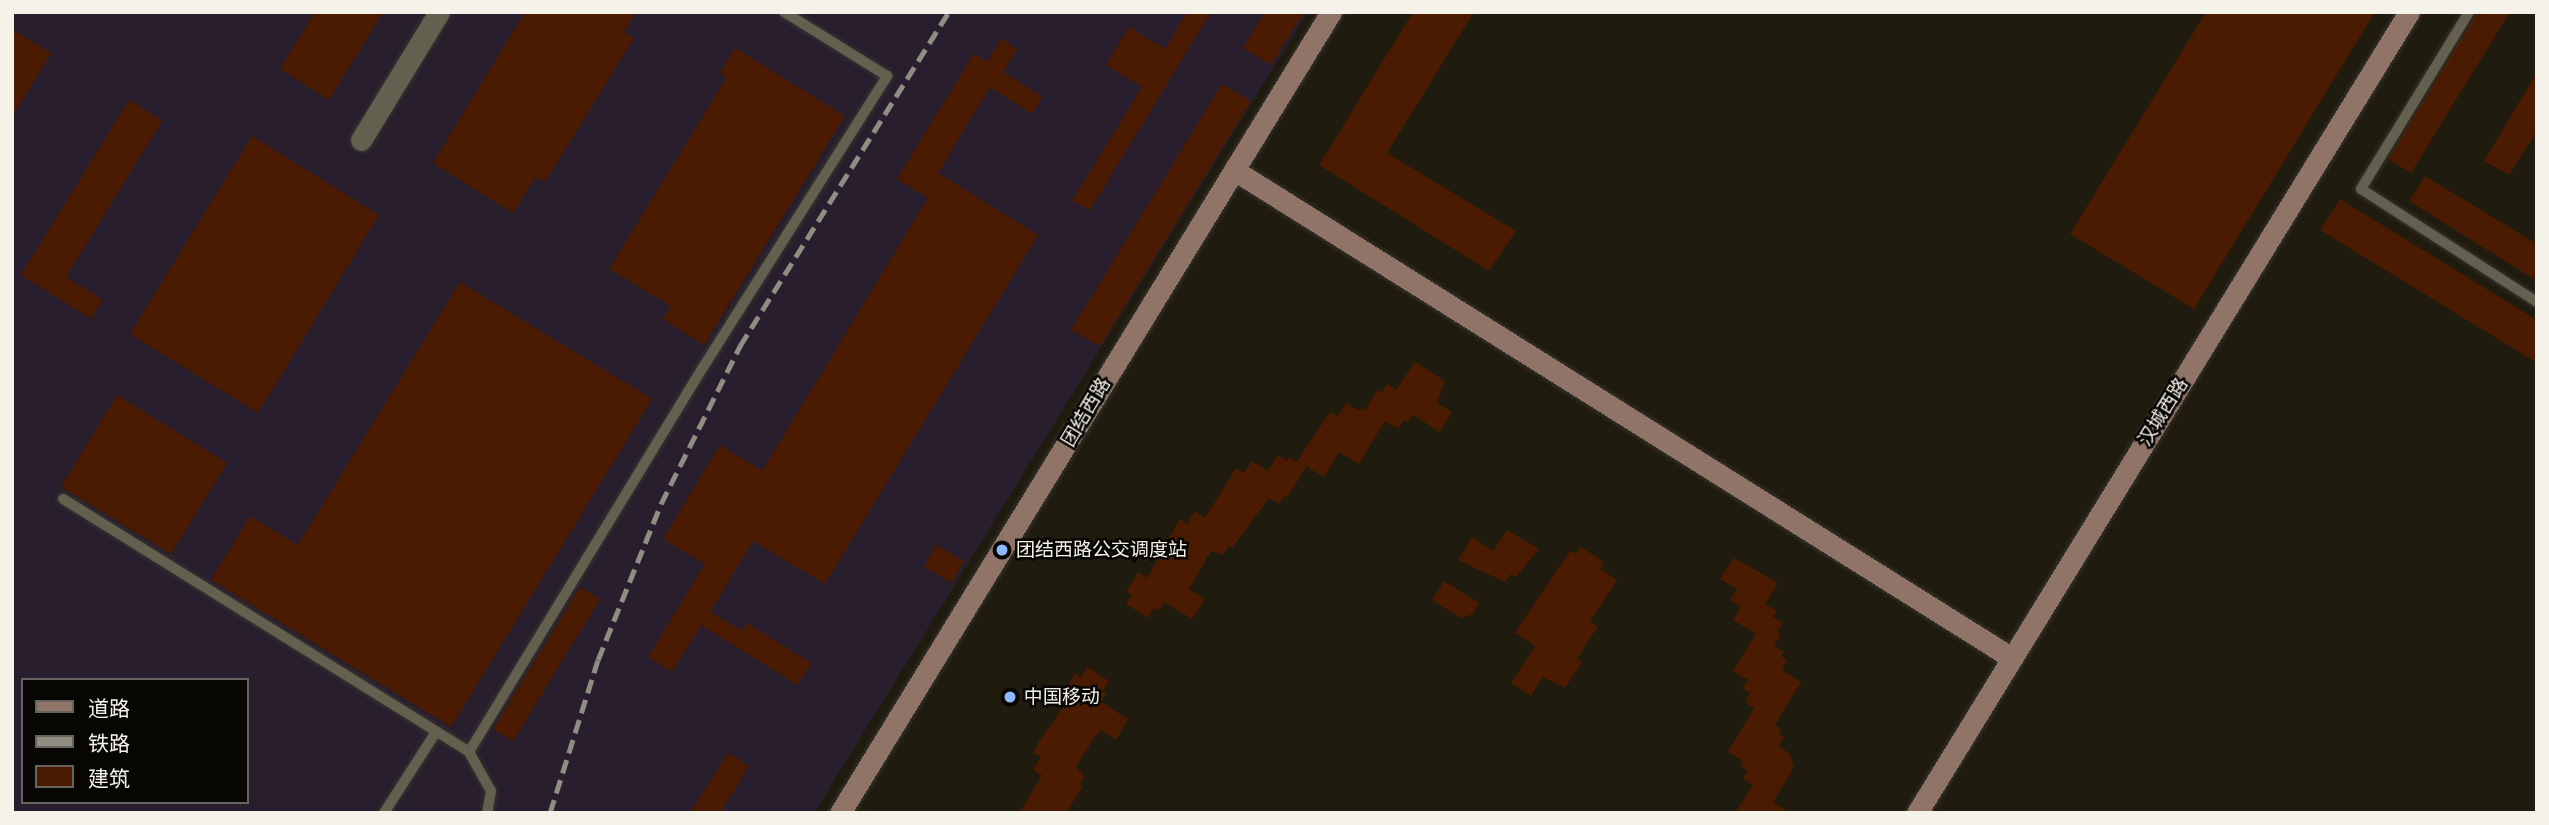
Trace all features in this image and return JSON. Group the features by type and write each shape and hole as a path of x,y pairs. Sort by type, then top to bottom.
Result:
{"street":[{"path":"361,140 439,12"},
{"name":"团结西路","path":"840,813 1331,12"},
{"name":"汉城西路","path":"1917,813 2409,12"},
{"path":"1234,170 2012,658"}],"lane":[{"path":"469,752 702,369 887,76 784,12"},
{"path":"2469,12 2361,189 2537,302"},
{"path":"63,499 469,752 491,791 487,813"},
{"path":"384,813 436,732"}],"shaded area":[{"path":"12,12 1308,12 814,813 12,813"}],"building":[{"path":"315,12 383,12 329,100 280,69"},
{"path":"525,12 636,12 624,32 634,38 545,182 535,177 513,213 433,163"},
{"path":"1187,12 1211,12 1090,210 1072,201 1142,87 1106,65 1129,27 1165,49"},
{"path":"1265,12 1304,12 1271,65 1243,48"},
{"path":"1413,12 1474,12 1387,153 1516,231 1489,271 1319,165"},
{"path":"2206,12 2375,12 2194,309 2070,234"},
{"path":"2477,12 2510,12 2411,173 2388,159"},
{"path":"12,29 51,53 12,117"},
{"path":"1001,39 1017,49 1003,72 1042,97 1032,114 990,87 938,173 1038,235 825,584 753,541 710,612 743,631 747,623 811,663 798,685 701,625 672,672 648,657 705,564 663,539 720,445 762,471 928,198 897,179 974,53 987,62"},
{"path":"735,48 845,116 704,345 663,319 671,306 609,269 727,77 720,73"},
{"path":"2537,72 2537,131 2509,175 2484,161"},
{"path":"1222,84 1251,101 1100,346 1071,330"},
{"path":"129,100 162,121 66,277 103,300 91,319 21,275"},
{"path":"252,136 379,215 258,413 130,334"},
{"path":"2425,176 2537,244 2537,281 2409,201"},
{"path":"2340,199 2537,320 2537,363 2320,230"},
{"path":"460,282 652,399 451,727 211,580 250,516 298,545"},
{"path":"1415,362 1445,381 1437,403 1452,412 1440,432 1413,415 1408,422 1404,420 1398,429 1385,421 1359,464 1339,452 1324,477 1297,461 1330,412 1338,416 1346,403 1360,411 1362,408 1365,410 1377,390 1382,393 1387,384 1396,390"},
{"path":"117,395 227,463 171,554 61,487"},
{"path":"1278,455 1287,461 1289,457 1306,467 1287,498 1284,496 1279,504 1269,498 1232,548 1229,546 1223,555 1211,551 1189,589 1205,599 1192,619 1164,602 1159,611 1154,608 1148,618 1126,604 1132,595 1126,592 1138,572 1147,578 1180,519 1187,524 1195,511 1205,518 1236,468 1244,473 1252,461 1268,471"},
{"path":"1507,530 1539,549 1516,577 1511,574 1505,582 1458,560 1472,537 1493,551"},
{"path":"936,545 964,561 952,583 924,567"},
{"path":"1581,547 1604,562 1600,569 1617,580 1590,622 1598,626 1577,659 1582,662 1565,688 1543,677 1531,696 1511,683 1535,646 1515,633 1570,551 1576,554"},
{"path":"1734,558 1778,583 1765,604 1777,611 1773,617 1783,623 1777,632 1781,634 1774,646 1784,652 1781,656 1787,660 1782,670 1801,682 1775,725 1781,729 1779,733 1784,737 1779,746 1790,754 1794,767 1773,802 1790,813 1735,813 1753,785 1743,778 1748,770 1740,766 1743,761 1728,752 1754,708 1745,702 1750,693 1742,688 1748,680 1733,671 1756,634 1733,620 1741,607 1730,600 1737,589 1720,579"},
{"path":"1444,581 1479,603 1473,614 1461,618 1432,600"},
{"path":"580,587 600,599 513,741 493,729"},
{"path":"1087,667 1109,681 1103,691 1107,693 1101,702 1128,719 1116,740 1101,730 1094,738 1076,767 1085,776 1080,784 1083,786 1066,813 1019,813 1042,775 1033,770 1041,757 1034,753 1038,743 1071,696 1064,692 1075,673 1081,677"},
{"path":"728,753 749,766 720,813 690,813"}],"railway":[{"path":"550,813 598,660 661,504 740,346 949,12"}],"place":[{"name":"团结西路公交调度站","path":"1002,550"},
{"name":"中国移动","path":"1010,697"}]}
